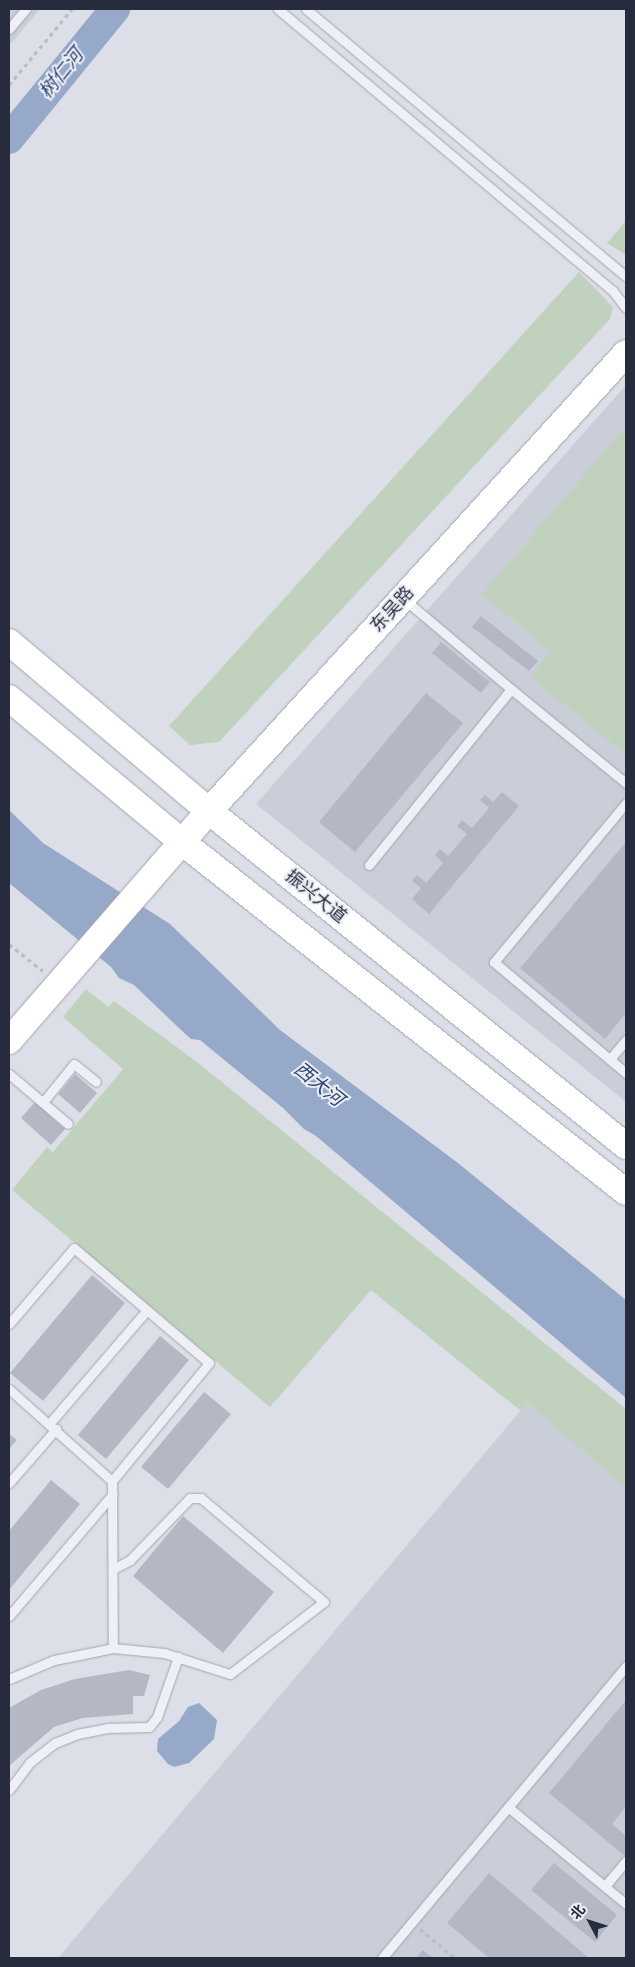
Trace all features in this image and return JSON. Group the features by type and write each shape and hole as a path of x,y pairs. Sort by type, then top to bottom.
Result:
{"main road":[{"name":"东吴路","path":"66,975 209,811 626,353"},
{"name":"振兴大道","path":"9,642 209,811 626,1146"},
{"path":"9,698 182,842 626,1192"},
{"path":"9,1041 66,975"}],"lane":[{"path":"9,29 26,9"},
{"path":"278,9 613,291 626,308"},
{"path":"306,9 626,277"},
{"path":"403,598 626,783"},
{"path":"369,866 511,689"},
{"path":"626,803 494,962 626,1072"},
{"path":"610,1059 626,1040"},
{"path":"42,1102 74,1064 96,1082"},
{"path":"9,1074 68,1124"},
{"path":"9,1324 74,1248 209,1364 112,1481 113,1648"},
{"path":"9,1483 146,1310"},
{"path":"9,1389 112,1481"},
{"path":"9,1616 112,1494"},
{"path":"9,1679 54,1660 113,1648 141,1649 178,1657 230,1674 324,1602 200,1498 190,1498 130,1560 113,1568"},
{"path":"9,1790 29,1763 70,1737 107,1728 149,1727 157,1717 178,1657"},
{"path":"382,1958 626,1666"},
{"path":"508,1807 626,1904"},
{"path":"605,1886 626,1861"}],"path":[{"path":"9,85 72,9"},
{"path":"9,944 66,975"},
{"path":"412,1922 455,1958"}],"shaded area":[{"path":"9,9 40,9 9,46"},
{"path":"626,385 626,1102 256,804"},
{"path":"528,1402 626,1488 626,1958 58,1958"}],"green space":[{"path":"626,221 626,255 607,243"},
{"path":"579,272 613,307 610,319 219,742 190,745 169,726"},
{"path":"626,426 626,755 531,677 550,651 482,594"},
{"path":"86,989 108,1007 114,1001 197,1062 626,1409 626,1488 528,1403 521,1411 371,1290 270,1407 12,1190 47,1147 53,1152 123,1069 63,1017"}],"water":[{"name":"西大河","path":"9,810 43,843 170,924 280,1030 458,1163 626,1300 626,1398 316,1136 304,1129 283,1108 200,1040 191,1039 134,985 119,978 111,967 9,883"},
{"path":"199,1703 217,1720 214,1739 189,1763 174,1767 168,1764 157,1751 158,1739 179,1721 188,1707"}],"building":[{"path":"481,616 538,661 529,671 472,627"},
{"path":"441,642 490,682 481,693 432,653"},
{"path":"426,693 463,723 355,852 319,822"},
{"path":"502,792 519,806 429,914 412,899 421,888 412,881 417,875 426,883 443,863 435,855 440,849 448,856 467,834 457,826 462,820 472,828 489,808 480,800 485,795 493,802"},
{"path":"626,842 626,1013 605,1039 520,968"},
{"path":"75,1074 97,1093 80,1113 58,1094"},
{"path":"35,1102 65,1129 51,1145 21,1118"},
{"path":"92,1275 125,1303 43,1401 10,1373"},
{"path":"160,1336 189,1360 106,1459 78,1435"},
{"path":"204,1392 231,1414 168,1489 141,1467"},
{"path":"9,1434 17,1440 9,1449"},
{"path":"51,1480 80,1504 9,1590 9,1531"},
{"path":"183,1516 274,1592 223,1653 133,1576"},
{"path":"129,1670 150,1675 144,1696 133,1696 133,1714 83,1718 54,1727 9,1766 9,1708 41,1690 75,1679"},
{"path":"626,1700 626,1807 612,1824 626,1836 626,1857 549,1793"},
{"path":"554,1863 617,1915 595,1942 531,1890"},
{"path":"489,1873 589,1958 489,1958 447,1923"},
{"path":"423,1950 433,1958 416,1958"}],"waterway":[{"name":"树仁河","path":"9,139 115,9"}]}
